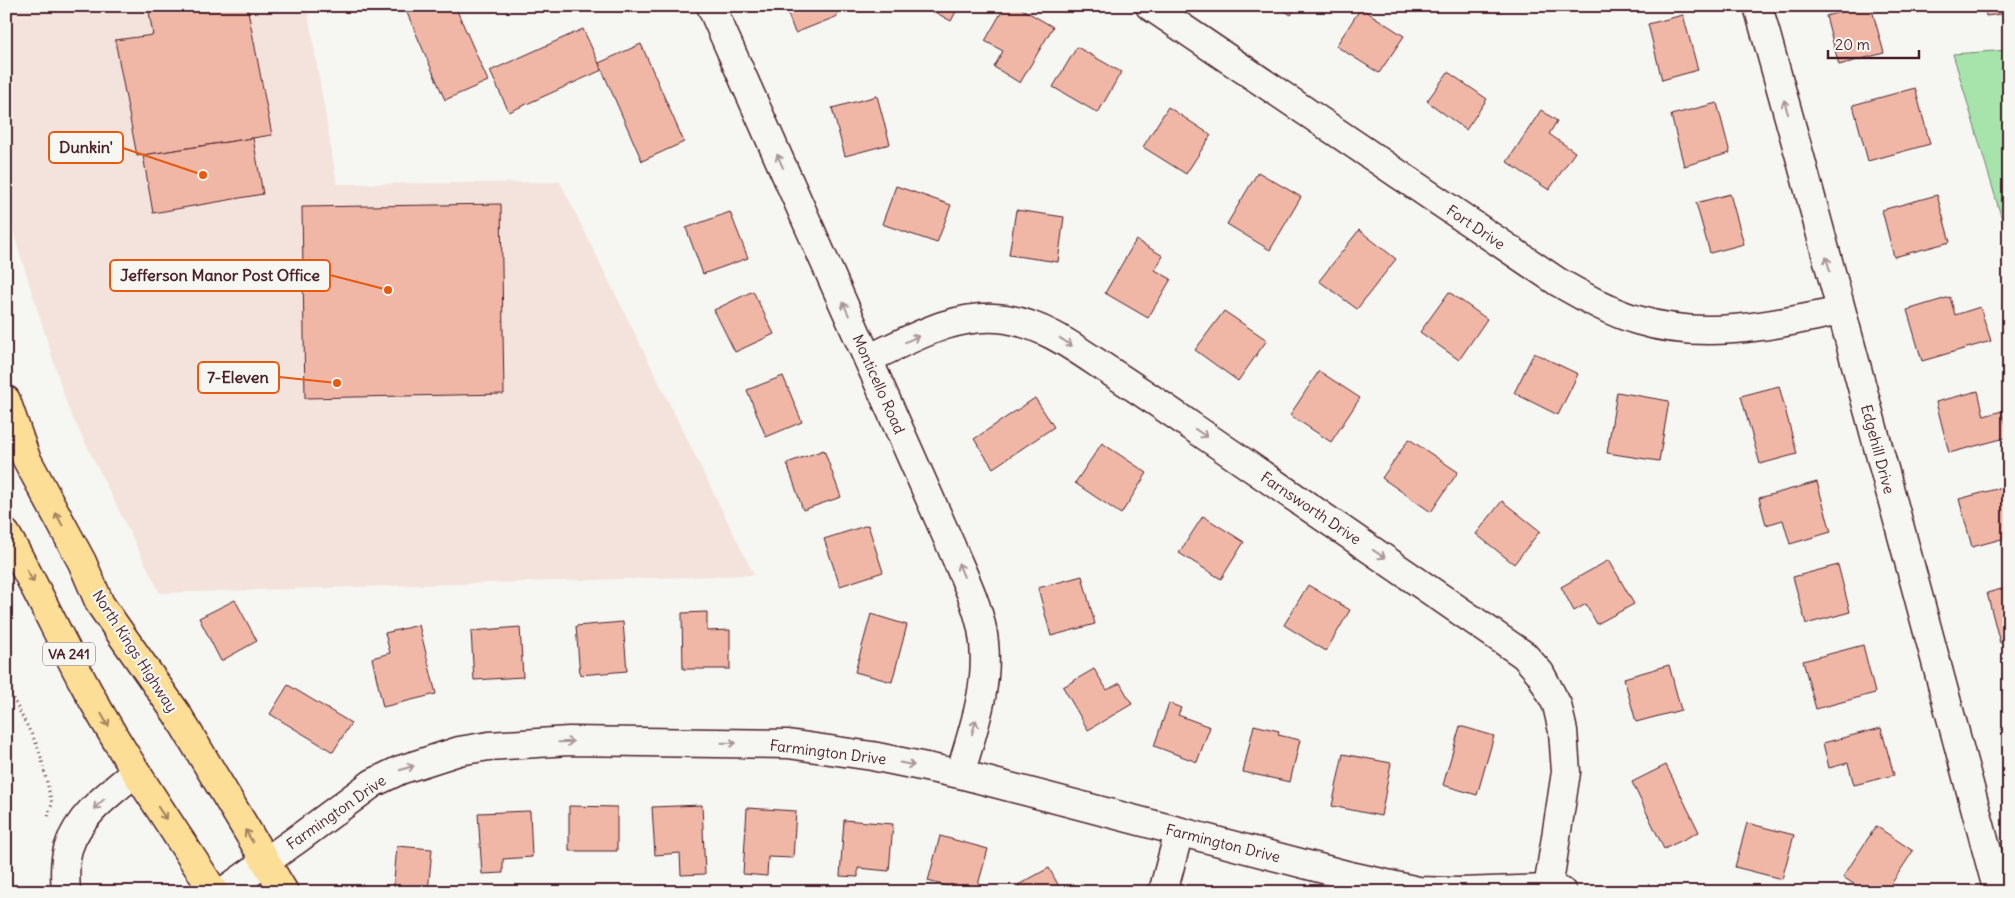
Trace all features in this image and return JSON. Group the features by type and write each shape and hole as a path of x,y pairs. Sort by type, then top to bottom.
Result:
{"main road":[{"name":"North Kings Highway","path":"6,400 26,458 82,562 100,604 177,714 284,892"},
{"name":"VA 241","path":"6,534 33,581 84,683 136,772 214,892"}],"street":[{"name":"Monticello Road","path":"711,6 975,603 982,629 986,658 984,687 960,774"},
{"name":"Fort Drive","path":"1150,6 1558,282 1595,303 1637,320 1684,330 1731,331 1841,311"},
{"name":"Edgehill Drive","path":"1758,6 1998,892"},
{"name":"Farnsworth Drive","path":"868,359 935,328 958,321 986,317 1005,318 1030,324 1058,337 1158,403 1524,655 1540,673 1557,705 1563,731 1566,772 1555,891"},
{"name":"Farmington Drive","path":"224,892 372,783 400,770 459,752 489,746 569,742 788,744 872,756 960,774 1179,832 1418,891 1555,891"},
{"path":"66,892 65,872 68,851 74,834 92,810 136,772"},
{"path":"1163,892 1179,832"}],"path":[{"path":"6,685 36,743 41,757 52,804 47,821"}],"shaded area":[{"path":"6,6 307,6 337,184 560,182 754,575 160,593 68,408 8,215"}],"green space":[{"path":"2009,50 2009,243 1953,54"}],"building":[{"path":"148,6 247,6 272,135 137,156 115,40 153,35"},
{"path":"404,6 455,6 488,81 445,100"},
{"path":"785,6 834,6 838,16 795,33"},
{"path":"924,6 959,6 951,21"},
{"path":"1005,6 1017,6 1053,27 1020,83 994,67 1003,51 985,41"},
{"path":"1277,6 1297,6 1291,15"},
{"path":"1862,6 1871,6 1884,53 1839,65 1826,16"},
{"path":"1984,6 2009,6 2009,13 1986,16"},
{"path":"1361,8 1404,36 1379,73 1336,46"},
{"path":"1683,15 1698,70 1662,80 1648,24"},
{"path":"583,29 602,70 509,112 490,71"},
{"path":"641,44 684,142 642,161 599,63"},
{"path":"1077,47 1121,72 1098,113 1053,87"},
{"path":"1448,72 1487,99 1466,130 1427,101"},
{"path":"1915,88 1930,144 1868,161 1853,105"},
{"path":"877,96 890,144 845,156 832,108"},
{"path":"1717,103 1730,153 1684,166 1671,115"},
{"path":"1168,107 1211,135 1186,174 1143,147"},
{"path":"1541,110 1557,121 1549,134 1575,152 1549,190 1507,162"},
{"path":"253,138 263,194 153,213 143,155"},
{"path":"1258,172 1301,197 1270,250 1227,224"},
{"path":"896,186 951,205 937,243 882,224"},
{"path":"1730,194 1744,244 1710,253 1696,203"},
{"path":"1937,195 1950,242 1894,257 1882,210"},
{"path":"501,204 504,394 305,398 302,207"},
{"path":"1016,210 1064,217 1058,262 1009,255"},
{"path":"730,212 748,258 703,274 686,228"},
{"path":"1359,230 1396,259 1357,309 1319,281"},
{"path":"1136,240 1163,256 1155,270 1171,279 1148,318 1105,293"},
{"path":"753,291 774,334 735,352 714,310"},
{"path":"1449,292 1487,319 1459,360 1420,332"},
{"path":"1950,297 1955,315 1980,307 1991,341 1922,361 1907,310"},
{"path":"1224,311 1267,340 1238,381 1195,350"},
{"path":"1534,353 1578,374 1558,415 1514,393"},
{"path":"1319,371 1360,398 1331,442 1290,415"},
{"path":"783,376 802,422 766,437 747,390"},
{"path":"1779,386 1797,454 1760,464 1741,396"},
{"path":"1978,391 1984,416 2002,411 2009,437 1949,453 1936,402"},
{"path":"1617,392 1669,401 1659,461 1607,453"},
{"path":"1035,398 1054,427 993,468 974,439"},
{"path":"1409,439 1458,472 1431,512 1382,478"},
{"path":"1102,443 1147,473 1121,514 1075,483"},
{"path":"824,450 841,497 803,510 787,463"},
{"path":"1817,482 1831,532 1790,544 1783,520 1766,525 1759,498"},
{"path":"2004,487 2009,504 2009,537 1972,547 1959,499"},
{"path":"1502,501 1540,531 1514,564 1476,534"},
{"path":"1203,516 1244,542 1221,579 1179,553"},
{"path":"868,525 883,572 840,586 824,539"},
{"path":"1609,560 1634,604 1597,624 1586,604 1574,611 1561,587"},
{"path":"1838,565 1850,612 1806,624 1793,577"},
{"path":"1082,576 1095,624 1051,636 1038,588"},
{"path":"1308,585 1350,610 1326,651 1284,625"},
{"path":"2009,587 2009,641 2000,643 1987,593"},
{"path":"235,600 257,641 221,661 199,618"},
{"path":"707,612 707,631 730,630 730,669 683,669 682,613"},
{"path":"871,614 907,625 892,682 855,672"},
{"path":"623,622 627,671 580,675 576,626"},
{"path":"419,625 436,694 383,707 372,658 390,653 385,633"},
{"path":"520,627 523,677 474,680 471,631"},
{"path":"1863,645 1875,693 1816,709 1803,661"},
{"path":"1669,665 1681,710 1636,722 1624,678"},
{"path":"1094,669 1107,690 1120,683 1132,704 1088,730 1063,687"},
{"path":"288,685 351,723 333,752 270,714"},
{"path":"1169,703 1181,708 1178,715 1210,727 1197,762 1154,746"},
{"path":"1254,725 1279,731 1278,735 1300,740 1290,782 1243,772"},
{"path":"1460,726 1494,736 1477,795 1443,785"},
{"path":"1881,728 1894,775 1854,785 1848,763 1829,768 1823,743"},
{"path":"1343,754 1391,763 1381,816 1332,806"},
{"path":"1666,765 1699,832 1664,849 1632,782"},
{"path":"702,805 705,874 681,875 680,853 655,855 652,807"},
{"path":"569,806 617,807 617,851 569,851"},
{"path":"747,808 796,811 793,858 768,857 767,876 743,874"},
{"path":"530,811 532,857 503,859 503,873 482,874 478,813"},
{"path":"844,820 893,824 889,871 858,868 858,877 840,876"},
{"path":"1747,823 1794,835 1782,879 1735,867"},
{"path":"1876,826 1913,851 1886,892 1866,892 1843,877"},
{"path":"940,836 988,849 976,892 967,892 928,881"},
{"path":"397,846 432,849 428,892 393,892"},
{"path":"1049,868 1062,892 1021,892 1018,885"}],"place":[{"name":"Dunkin'","path":"203,175"},
{"name":"Jefferson Manor Post Office","path":"388,290"},
{"name":"7-Eleven","path":"337,383"}]}
